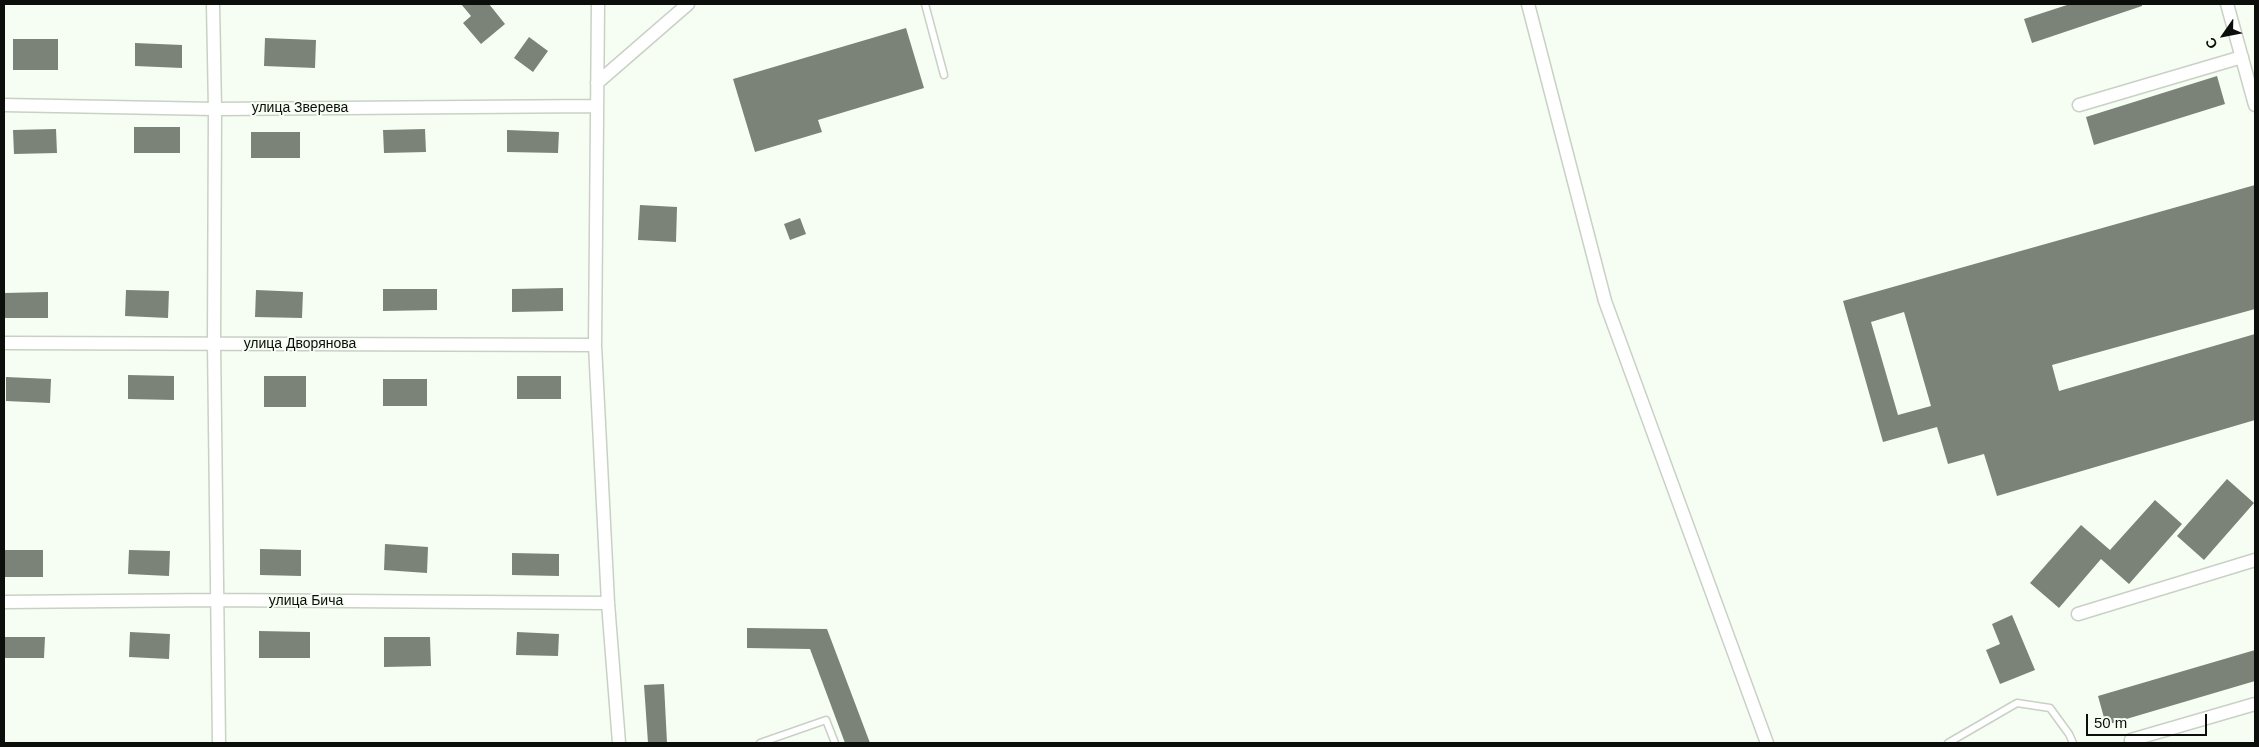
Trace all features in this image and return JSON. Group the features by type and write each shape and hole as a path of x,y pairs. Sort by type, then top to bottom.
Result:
{"street":[{"path":"213,4 216,600 219,743"},
{"path":"598,4 595,345 608,603 619,743"},
{"path":"597,83 688,4"},
{"path":"1528,4 1605,301 1767,743"},
{"path":"2227,4 2255,105"},
{"path":"2079,105 2242,57"},
{"name":"улица Зверева","path":"4,105 215,108 596,106"},
{"name":"улица Дворянова","path":"4,343 595,345"},
{"path":"2078,614 2255,560"},
{"name":"улица Бича","path":"4,602 216,600 608,603"},
{"path":"2131,740 2255,704"}],"lane":[{"path":"925,4 944,75"},
{"path":"1948,743 2016,703 2050,708 2069,734 2073,743"},
{"path":"760,743 826,720 835,743"}],"building":[{"path":"461,4 489,4 505,24 481,44 463,23 471,16"},
{"path":"2070,4 2142,4 2142,6 2032,43 2024,19"},
{"path":"906,28 924,88 818,120 822,132 755,152 733,79"},
{"path":"529,37 548,51 533,72 514,58"},
{"path":"265,38 316,40 315,68 264,66"},
{"path":"13,39 58,39 58,70 13,70"},
{"path":"135,43 182,45 182,68 135,66"},
{"path":"2217,76 2225,104 2094,145 2086,117"},
{"path":"134,127 180,127 180,153 134,153"},
{"path":"56,129 57,153 14,154 13,130"},
{"path":"425,129 426,152 384,153 383,130"},
{"path":"507,130 559,132 558,153 507,152"},
{"path":"251,132 300,132 300,158 251,158"},
{"path":"2255,185 2255,309 2052,365 2059,391 2255,334 2255,420 1997,496 1984,454 1948,464 1937,427 1883,442 1843,301","holes":["1904,312 1931,406 1898,415 1871,322"]},
{"path":"640,205 677,207 676,242 638,240"},
{"path":"800,218 806,234 790,240 784,224"},
{"path":"563,288 563,311 512,312 512,289"},
{"path":"383,289 437,289 437,310 383,311"},
{"path":"126,290 169,291 168,318 125,316"},
{"path":"256,290 303,292 302,318 255,317"},
{"path":"48,292 48,318 4,318 4,293"},
{"path":"128,375 174,376 174,400 128,399"},
{"path":"264,376 306,376 306,407 264,407"},
{"path":"517,376 561,376 561,399 517,399"},
{"path":"6,377 51,379 50,403 6,401"},
{"path":"383,379 427,379 427,406 383,406"},
{"path":"2227,479 2254,503 2204,560 2177,536"},
{"path":"2155,500 2182,524 2129,584 2101,559 2059,608 2030,583 2081,525 2110,550"},
{"path":"385,544 428,547 427,573 384,570"},
{"path":"260,549 301,550 301,576 260,575"},
{"path":"4,550 43,550 43,577 4,577"},
{"path":"129,550 170,551 169,576 128,574"},
{"path":"512,553 559,554 559,576 512,575"},
{"path":"2012,615 2035,670 2000,684 1986,650 2000,644 1992,624"},
{"path":"747,628 827,629 870,743 845,743 810,649 747,648"},
{"path":"259,631 310,632 310,658 259,658"},
{"path":"130,632 170,634 169,659 129,657"},
{"path":"517,632 559,634 558,656 516,655"},
{"path":"4,637 45,637 44,658 4,658"},
{"path":"384,637 430,637 431,666 384,667"},
{"path":"2255,650 2255,681 2106,725 2098,696"},
{"path":"664,684 667,743 648,743 644,685"}]}
